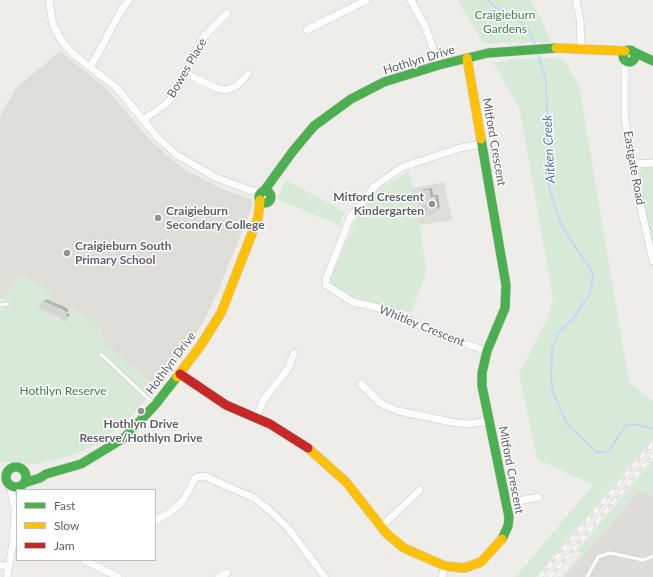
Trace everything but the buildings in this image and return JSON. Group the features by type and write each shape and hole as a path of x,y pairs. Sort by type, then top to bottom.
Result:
{"street":[{"path":"49,0 53,25 61,40 72,53 91,66 117,88 158,138 177,156 215,177 264,196"},
{"path":"91,66 122,9 129,0"},
{"path":"307,30 367,0"},
{"path":"411,0 426,26 440,65"},
{"path":"576,0 580,19 581,48"},
{"name":"Bowes Place","path":"143,120 166,104 174,95 202,39 227,13"},
{"name":"Hothlyn Drive","path":"23,486 46,474 81,464 108,449 124,438 155,405 180,374 222,313 260,215 264,196 278,173 293,151 314,126 351,99 384,82 440,65 488,53 556,48 581,48 601,51 628,58 653,61"},
{"name":"Mitford Crescent","path":"180,374 226,405 287,432 305,445 346,482 381,527 396,543 404,548 445,566 464,568 481,562 505,534 509,517 482,386 482,373 487,351 504,308 506,285 467,58"},
{"name":"Eastgate Road","path":"628,58 624,88 625,118 634,164 638,195 653,261"},
{"path":"186,73 216,88 226,90 237,86 248,74"},
{"name":"Whitley Crescent","path":"482,144 460,148 402,167 375,186 350,218 326,279 326,285 353,302 392,311 432,332 487,351"},
{"path":"634,164 653,163"},
{"path":"256,417 264,399 288,369 294,353"},
{"path":"361,384 380,403 398,411 457,423 469,424 489,421"},
{"path":"0,479 10,484 16,487 23,486 26,476 24,471 20,468 14,468 4,472 10,484 16,508 15,543 7,577"},
{"name":"Hothlyn Drive","path":"24,471 30,474 46,474"},
{"path":"156,520 169,513 182,502 196,477 204,476 254,498 268,509 288,528 325,577"},
{"path":"381,527 420,490"},
{"path":"506,503 539,498"},
{"path":"95,562 118,577"},
{"path":"0,565 9,567"},
{"path":"442,577 445,566"},
{"path":"219,577 227,573"}],"lane":[{"path":"0,305 8,304"},
{"path":"101,354 155,405"},
{"path":"587,577 598,557 610,553 643,560 653,556"}],"shaded area":[{"name":"Craigieburn Secondary College","path":"60,51 107,89 149,139 182,168 220,188 250,199 253,204 218,291 203,322 184,351 156,387 105,344 74,309 62,308 49,297 51,293 20,273 5,296 0,300 0,117 15,89"},
{"name":"Mitford Crescent Kindergarten","path":"444,182 452,220 420,225 414,188"},
{"path":"639,490 653,496 653,577 565,577"}],"green space":[{"name":"Craigieburn Gardens","path":"458,0 530,0 542,20 551,42 483,43"},
{"path":"562,58 579,85 629,382 653,402 653,439 536,577 516,577 593,485 537,459 519,374 548,318 553,299 520,110 494,63 512,59"},
{"path":"645,166 653,166 653,252 638,173"},
{"path":"408,171 414,188 426,269 425,276 411,313 357,299 343,293 329,282 356,219 377,191"},
{"path":"286,180 345,212 339,225 277,199"},
{"name":"Hothlyn Reserve","path":"20,273 51,293 50,297 62,308 74,309 101,327 105,344 156,387 131,417 101,442 76,454 39,464 0,462 0,310 4,309 3,298"},
{"path":"653,460 653,496 638,490 565,577 562,577 581,554 577,551"}],"waterway":[{"name":"Aitken Creek","path":"487,0 495,7 517,18 529,31 536,47"},
{"name":"Aitken Creek","path":"538,53 546,82 549,186 564,230 593,273 589,295 574,317 558,333 552,349 551,380 553,392 567,424 596,452 605,452 610,449 626,425 638,425 653,429"}],"railway":[{"path":"540,577 653,443"},
{"path":"550,577 653,455"}],"traffic: fast":[{"path":"264,191 293,151 314,126 351,99 384,82 439,65 488,53 556,48"},
{"path":"631,50 634,51 635,56 634,61 627,62 624,61 623,54 624,51 631,50"},
{"path":"634,52 653,61"},
{"path":"481,139 506,285 505,308 487,351 482,373 482,386 509,517 508,526 502,539"},
{"path":"263,191 267,191 271,197 267,203 263,203 259,199 259,195 263,191"},
{"path":"24,483 40,478 46,474 81,464 124,438 155,405 177,377"},
{"path":"16,467 23,470 26,477 23,484 16,487 9,484 6,477 9,470 16,467"}],"traffic: slow":[{"path":"556,48 625,51"},
{"path":"467,58 481,139"},
{"path":"177,377 201,345 221,313 258,218 260,200"},
{"path":"308,448 346,482 387,534 404,548 445,566 464,568 481,562 502,539"}],"traffic: jam":[{"path":"180,374 226,405 270,424 308,448"}],"place":[{"name":"Mitford Crescent Kindergarten","path":"432,204"},
{"name":"Craigieburn Secondary College","path":"158,218"},
{"name":"Craigieburn South Primary School","path":"67,253"},
{"name":"Hothlyn Drive Reserve/Hothlyn Drive","path":"141,411"}]}
